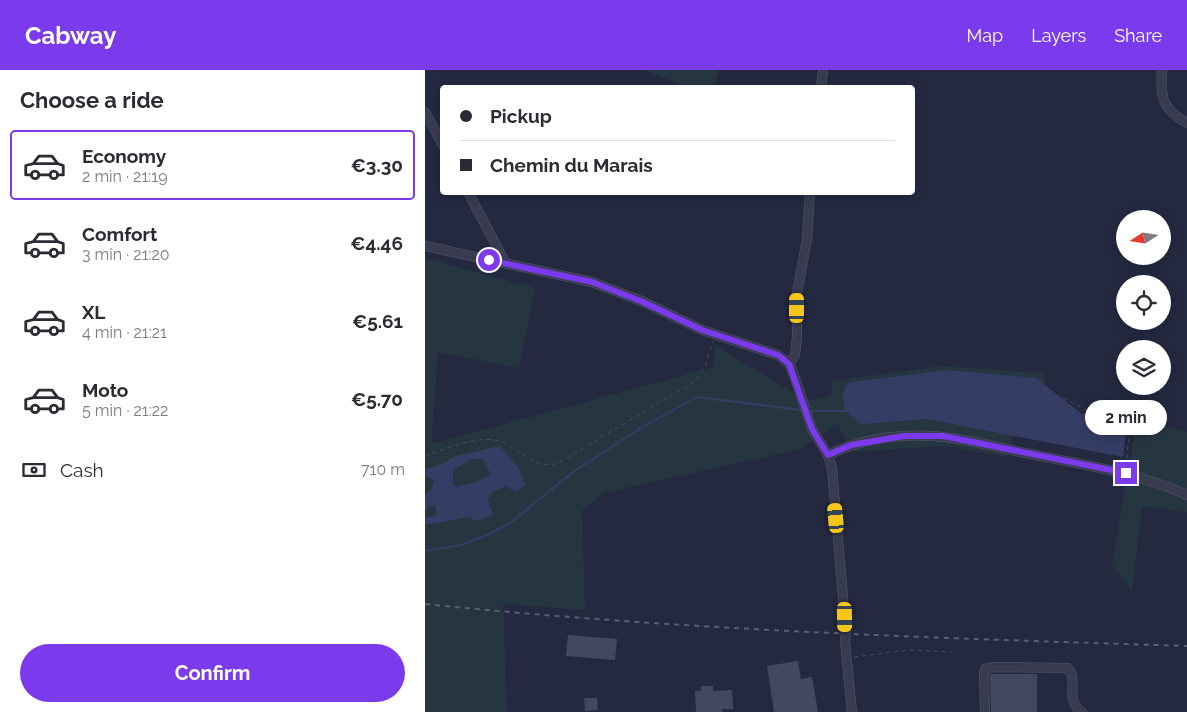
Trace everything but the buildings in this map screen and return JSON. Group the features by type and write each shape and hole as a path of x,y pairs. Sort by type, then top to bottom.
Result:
{"street":[{"path":"821,85 823,70"},
{"path":"1163,70 1163,99 1168,109 1187,123"},
{"path":"425,112 440,140"},
{"path":"470,195 506,264"},
{"path":"789,364 795,355 797,293 807,239 810,195"},
{"path":"425,246 592,282 615,290 715,335 767,350 778,355 789,364 812,429 828,455 831,468 852,712"},
{"path":"828,455 851,445 904,436 943,436 1126,473 1166,485 1187,495"},
{"path":"985,712 984,674 985,669 993,667 1068,668 1071,675 1072,700 1082,712"}],"path":[{"path":"425,456 471,442 490,440 511,446 538,464 548,466 558,463 694,382 705,366 715,335"},
{"path":"1063,398 1088,411 1127,419 1130,424 1126,473"},
{"path":"846,658 911,650 952,652"}],"shaded area":[{"path":"644,70 718,70 715,85 681,85"},
{"path":"425,258 535,288 519,368 438,352 431,444 714,367 714,345 808,401 830,396 833,381 942,366 1045,373 1042,418 1016,419 1007,457 946,446 850,452 838,424 801,449 603,493 582,511 585,610 503,604 507,712 425,712"},
{"path":"1137,418 1187,432 1187,512 1142,506 1132,591 1112,566"}],"water":[{"path":"946,370 1036,378 1082,414 1127,423 1123,457 927,419 861,424 845,411 843,396 847,383"},
{"path":"500,446 518,467 525,485 516,492 506,486 491,493 488,501 493,515 477,521 468,517 425,525 425,517 435,516 437,510 435,505 428,506 425,511 425,494 432,489 434,480 425,476 425,469 442,464 456,456","holes":["471,459 482,459 490,475 477,482 456,487 453,485 453,470"]}],"waterway":[{"path":"425,551 461,545 487,535 510,523 576,470 641,428 697,397 801,410"},
{"path":"810,411 848,411"},
{"path":"1126,425 1158,432"}],"railway":[{"path":"425,604 710,627 1187,646"}],"route":[{"path":"489,260 592,282 643,302 702,330 778,355 789,364 794,375 801,404 812,429 828,455 851,445 904,436 943,436 1126,473"}]}
